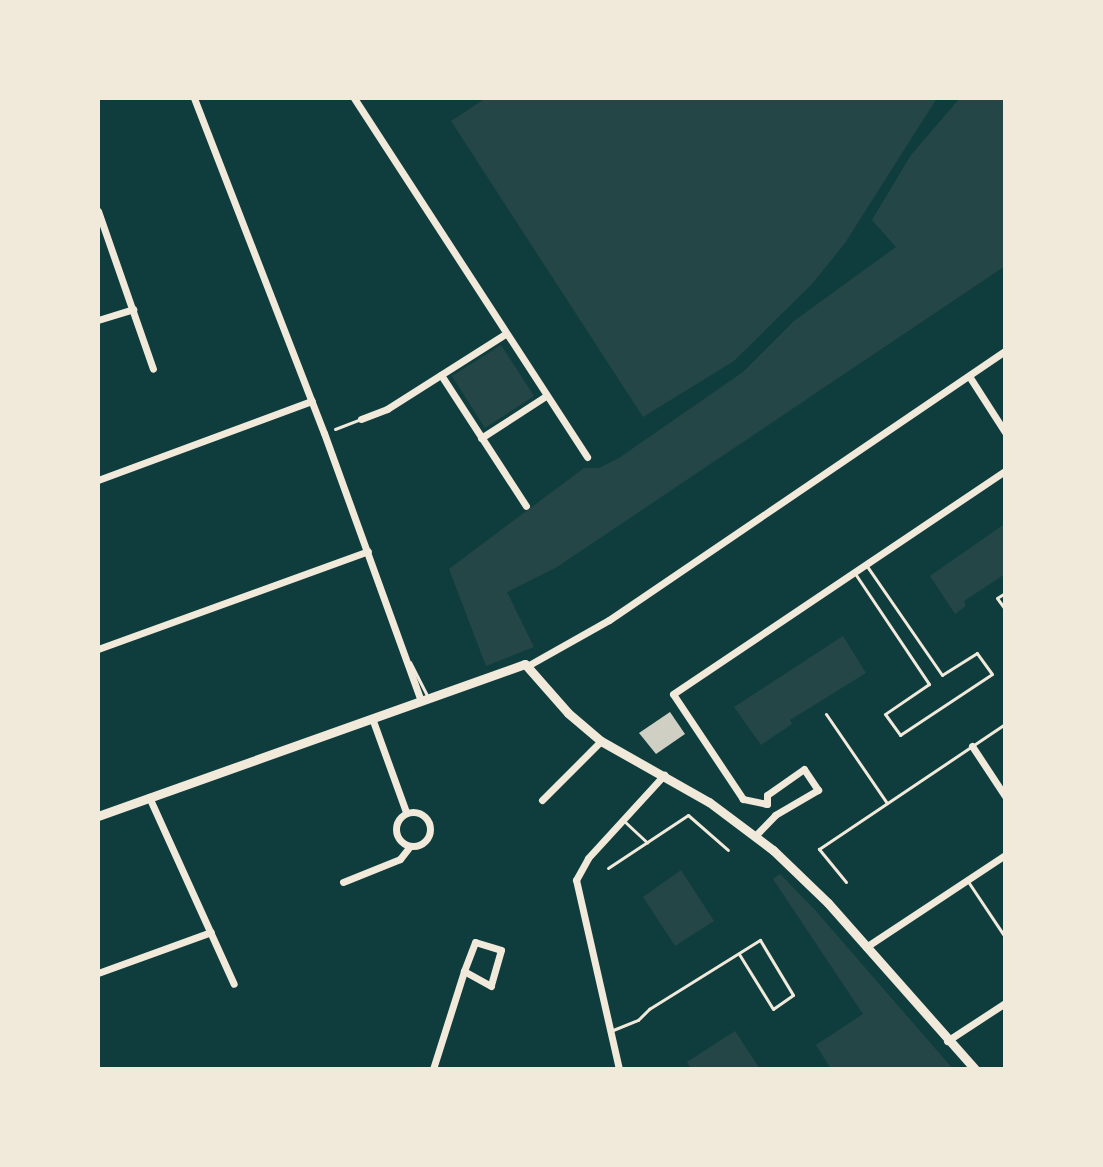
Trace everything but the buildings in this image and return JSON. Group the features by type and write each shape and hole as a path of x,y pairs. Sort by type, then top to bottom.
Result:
{"street":[{"path":"194,98 425,700"},
{"path":"354,98 587,457"},
{"path":"98,211 153,369"},
{"path":"98,320 133,309"},
{"path":"361,419 441,375 505,334"},
{"path":"98,816 529,665 620,612 1005,351"},
{"path":"441,375 526,506"},
{"path":"969,376 1005,432"},
{"path":"481,438 546,396"},
{"path":"98,480 312,401"},
{"path":"324,433 335,429"},
{"path":"767,804 740,796 673,694 1005,471"},
{"path":"98,649 368,551"},
{"path":"529,665 568,713 601,741 664,775 756,835 866,947 975,1069"},
{"path":"372,718 406,812"},
{"path":"542,800 601,741"},
{"path":"972,746 1005,796"},
{"path":"756,835 775,815 818,790 804,769 767,795 767,804 775,815"},
{"path":"619,1069 576,887 582,866 664,775"},
{"path":"149,797 234,984"},
{"path":"406,812 397,822 396,833 410,846"},
{"path":"343,882 400,859 410,846 424,842 431,827 421,813 406,812"},
{"path":"866,947 1005,855"},
{"path":"98,973 211,932"},
{"path":"433,1069 464,971 475,942 501,950 491,986 464,971"},
{"path":"947,1041 1005,1003"}],"lane":[{"path":"335,429 361,419"},
{"path":"854,572 929,684 885,714 900,735 992,674 977,653 942,675 866,565"},
{"path":"1005,593 997,598 1005,609"},
{"path":"826,714 887,803"},
{"path":"846,882 819,849 1005,724"},
{"path":"608,868 688,815 728,850"},
{"path":"623,820 647,842"},
{"path":"967,880 1005,937"},
{"path":"610,1033 760,940 793,995 773,1009 739,954"}],"shaded area":[{"path":"486,98 937,98 845,243 812,284 734,361 643,417 451,121"},
{"path":"960,98 1005,98 1005,266 557,567 507,592 534,647 486,666 449,569 584,468 599,468 619,458 743,372 794,321 896,247 872,220 911,155"},
{"path":"501,345 534,396 485,428 452,376"},
{"path":"1003,525 1005,574 964,601 966,606 955,614 930,576"},
{"path":"843,636 866,673 790,720 792,724 761,745 734,707"},
{"path":"681,870 714,921 675,946 643,897"},
{"path":"780,874 953,1069 831,1069 816,1045 863,1014 773,879"},
{"path":"735,1031 760,1069 691,1069 687,1062"}]}
